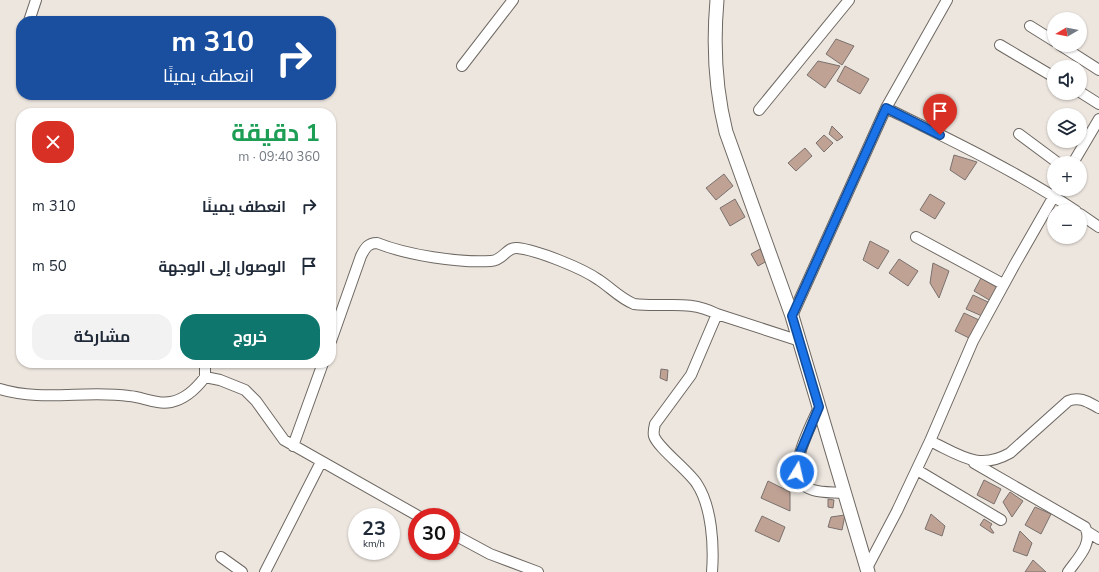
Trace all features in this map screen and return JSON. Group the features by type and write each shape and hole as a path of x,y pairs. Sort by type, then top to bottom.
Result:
{"main road":[{"path":"717,0 714,51 719,105 740,174 792,316 868,570"}],"street":[{"path":"31,16 36,0"},
{"path":"462,66 513,0"},
{"path":"758,110 849,0"},
{"path":"792,316 886,108 948,0"},
{"path":"1030,26 1047,37"},
{"path":"1000,45 1047,73"},
{"path":"1071,52 1099,70"},
{"path":"1087,96 1099,104"},
{"path":"886,108 1047,188"},
{"path":"1077,156 1099,119"},
{"path":"1019,134 1049,156"},
{"path":"868,570 917,470 973,341 1003,284 1054,196"},
{"path":"1059,196 1068,204"},
{"path":"1087,219 1099,227"},
{"path":"916,237 1003,284"},
{"path":"336,327 361,256 366,247 371,243 377,243 412,254 472,260 498,259 503,257 507,251 512,248 530,251 582,271 598,279 634,304 685,304 706,308 717,314 800,341"},
{"path":"712,572 713,552 704,497 696,483 656,440 653,430 655,424 691,375 717,314"},
{"path":"0,389 38,395 100,393 130,396 162,403 172,402 194,390 205,378 205,368"},
{"path":"293,446 321,368"},
{"path":"205,378 220,380 245,390 265,412 277,433 284,440 408,510"},
{"path":"971,461 987,462 999,459 1010,453 1068,401 1082,399 1099,408"},
{"path":"819,407 797,460 797,472 803,484 812,490 844,493"},
{"path":"930,441 971,461 1085,527 1088,532 1099,539"},
{"path":"265,572 321,462"},
{"path":"917,470 1001,520"},
{"path":"1068,572 1087,542 1088,532"},
{"path":"460,538 490,554 538,572"},
{"path":"221,557 242,572"}],"building":[{"path":"836,39 854,46 842,65 826,54"},
{"path":"818,61 840,66 825,88 807,75"},
{"path":"845,66 869,79 860,94 837,81"},
{"path":"832,126 843,137 837,141 829,134"},
{"path":"824,135 833,143 824,152 816,143"},
{"path":"805,148 812,156 796,171 788,163"},
{"path":"954,155 977,162 965,180 950,170"},
{"path":"724,174 733,186 716,200 706,188"},
{"path":"930,194 945,203 935,219 920,210"},
{"path":"735,199 745,217 730,226 720,208"},
{"path":"870,241 889,251 878,269 863,260"},
{"path":"760,249 767,261 758,266 751,254"},
{"path":"899,259 918,271 908,286 889,273"},
{"path":"933,263 949,271 939,298 930,283"},
{"path":"981,278 998,288 991,301 974,291"},
{"path":"973,295 988,302 982,316 966,309"},
{"path":"964,313 979,320 969,338 955,331"},
{"path":"661,369 668,370 667,381 660,378"},
{"path":"984,480 1001,489 994,504 977,495"},
{"path":"768,481 790,492 790,511 761,498"},
{"path":"1010,492 1023,501 1012,517 1003,502"},
{"path":"828,499 834,500 833,508 828,507"},
{"path":"1035,507 1051,514 1041,534 1025,525"},
{"path":"931,514 945,526 942,536 925,529"},
{"path":"845,515 842,530 828,527 831,517"},
{"path":"762,516 785,527 779,542 755,531"},
{"path":"984,519 992,524 990,527 994,533 980,525"},
{"path":"1020,531 1032,543 1027,556 1013,551"},
{"path":"1033,560 1046,572 1025,572"}],"route":[{"path":"797,472 797,460 819,407 792,316 886,108 940,135"}]}
